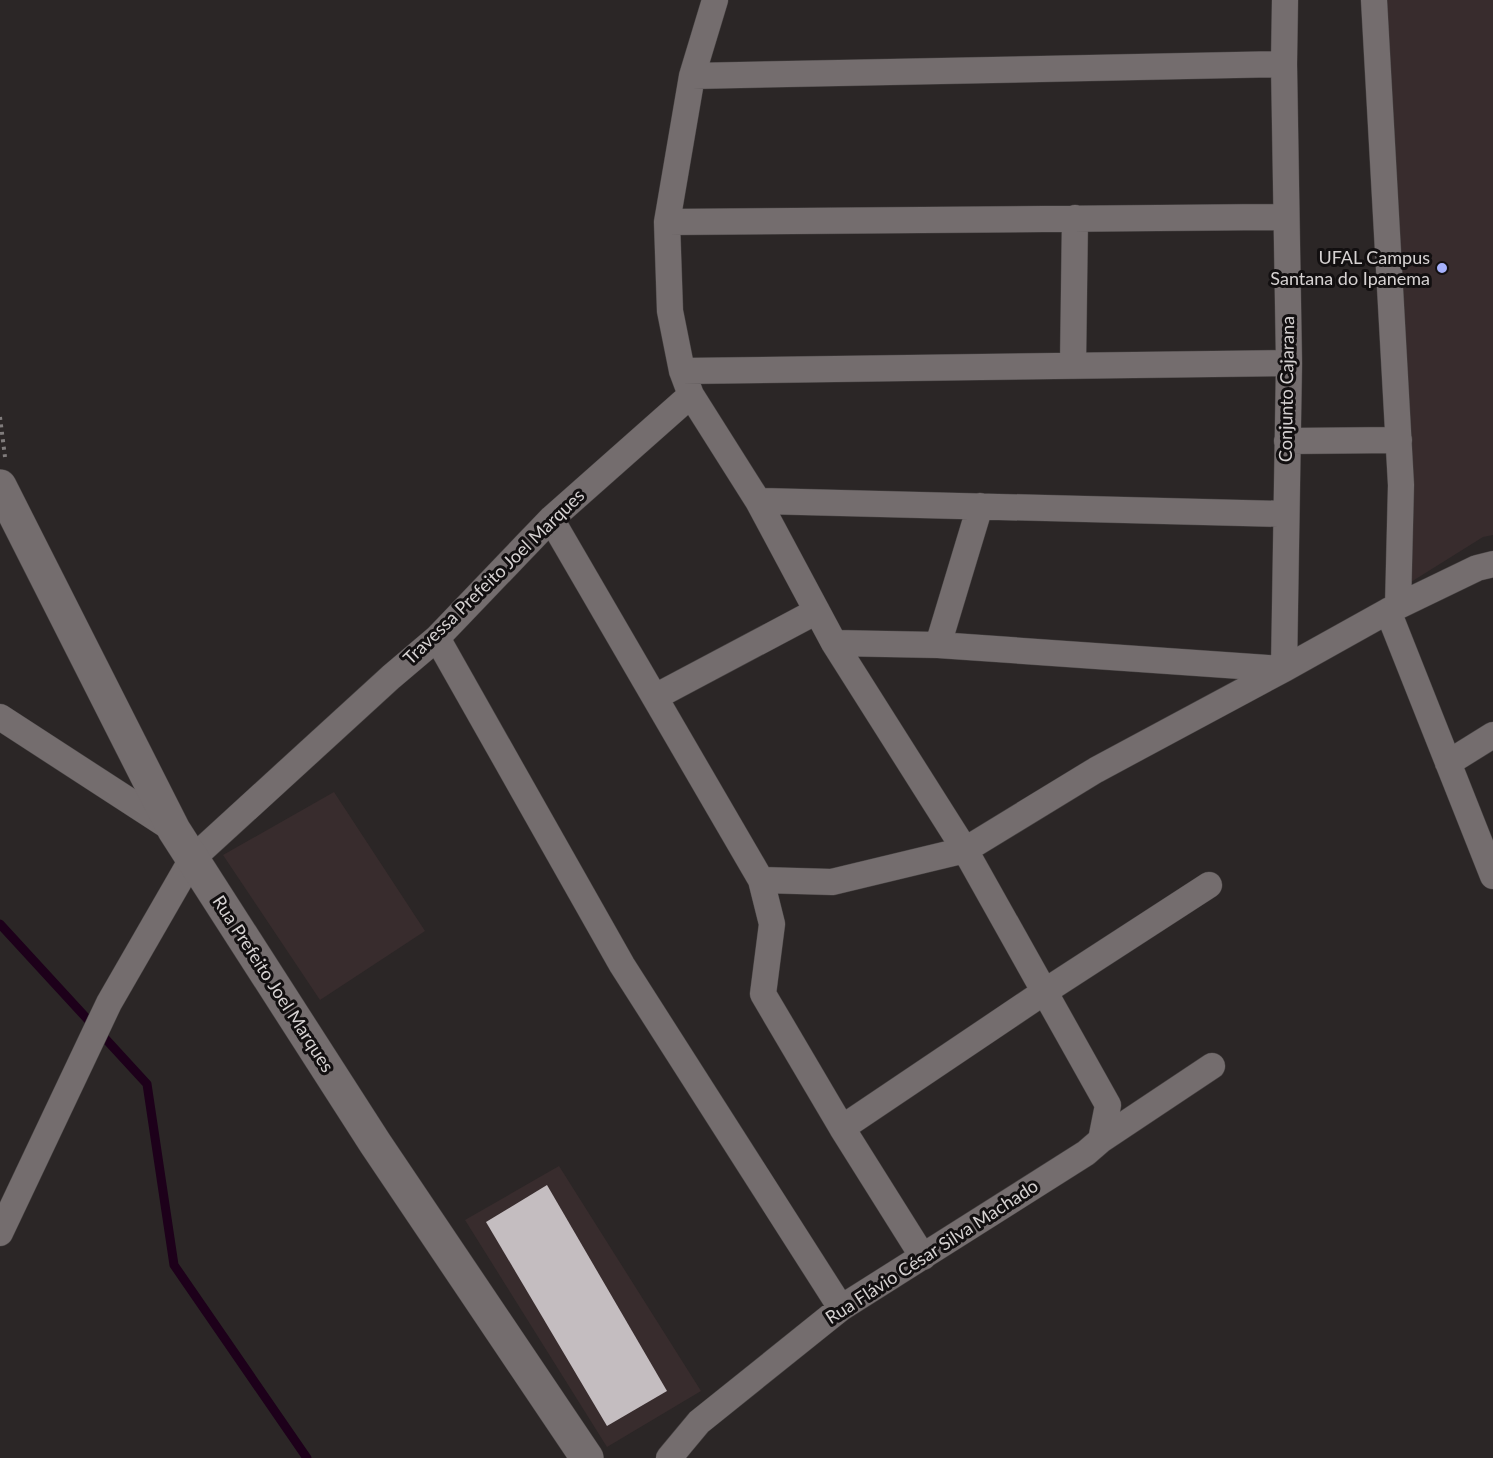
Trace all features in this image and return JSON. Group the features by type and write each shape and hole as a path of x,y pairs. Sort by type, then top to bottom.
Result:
{"street":[{"path":"714,0 692,75 667,222 670,311 687,383 758,501 834,643 965,850 1108,1105 1101,1140"},
{"name":"Conjunto Cajarana","path":"1284,669 1289,363 1285,0"},
{"path":"1374,0 1401,485 1393,608 1448,763 1493,876"},
{"path":"692,75 1284,64"},
{"path":"667,222 1286,217"},
{"path":"1073,365 1075,218"},
{"path":"687,383 1073,365 1289,363"},
{"name":"Travessa Prefeito Joel Marques","path":"0,1233 110,1003 192,859 391,677 437,638 551,519 687,383"},
{"path":"1287,441 1398,440"},
{"name":"Rua Prefeito Joel Marques","path":"0,486 174,830 375,1143 587,1458"},
{"path":"758,501 1286,514"},
{"path":"938,645 980,506"},
{"path":"551,519 761,880 772,924 764,994 842,1128 923,1257"},
{"path":"761,880 832,882 965,850 1096,770 1393,608 1477,568 1493,564"},
{"path":"655,697 817,611"},
{"path":"437,638 622,965 841,1308"},
{"path":"834,643 938,645 1284,669"},
{"path":"0,717 174,830"},
{"path":"1448,763 1493,735"},
{"path":"842,1128 1044,992 1209,885"},
{"name":"Rua Flávio César Silva Machado","path":"669,1458 699,1422 841,1308 1086,1153 1101,1140 1212,1066"}],"shaded area":[{"name":"UFAL Campus Santana do Ipanema","path":"1374,0 1493,0 1493,535 1483,537 1411,582"},
{"path":"334,792 425,931 320,1000 223,855"},
{"path":"559,1166 701,1391 607,1447 465,1220"}],"building":[{"path":"547,1185 667,1391 607,1426 486,1222"}],"waterway":[{"path":"0,924 147,1084 174,1265 307,1458"}],"place":[{"name":"UFAL Campus Santana do Ipanema","path":"1442,268"}]}
